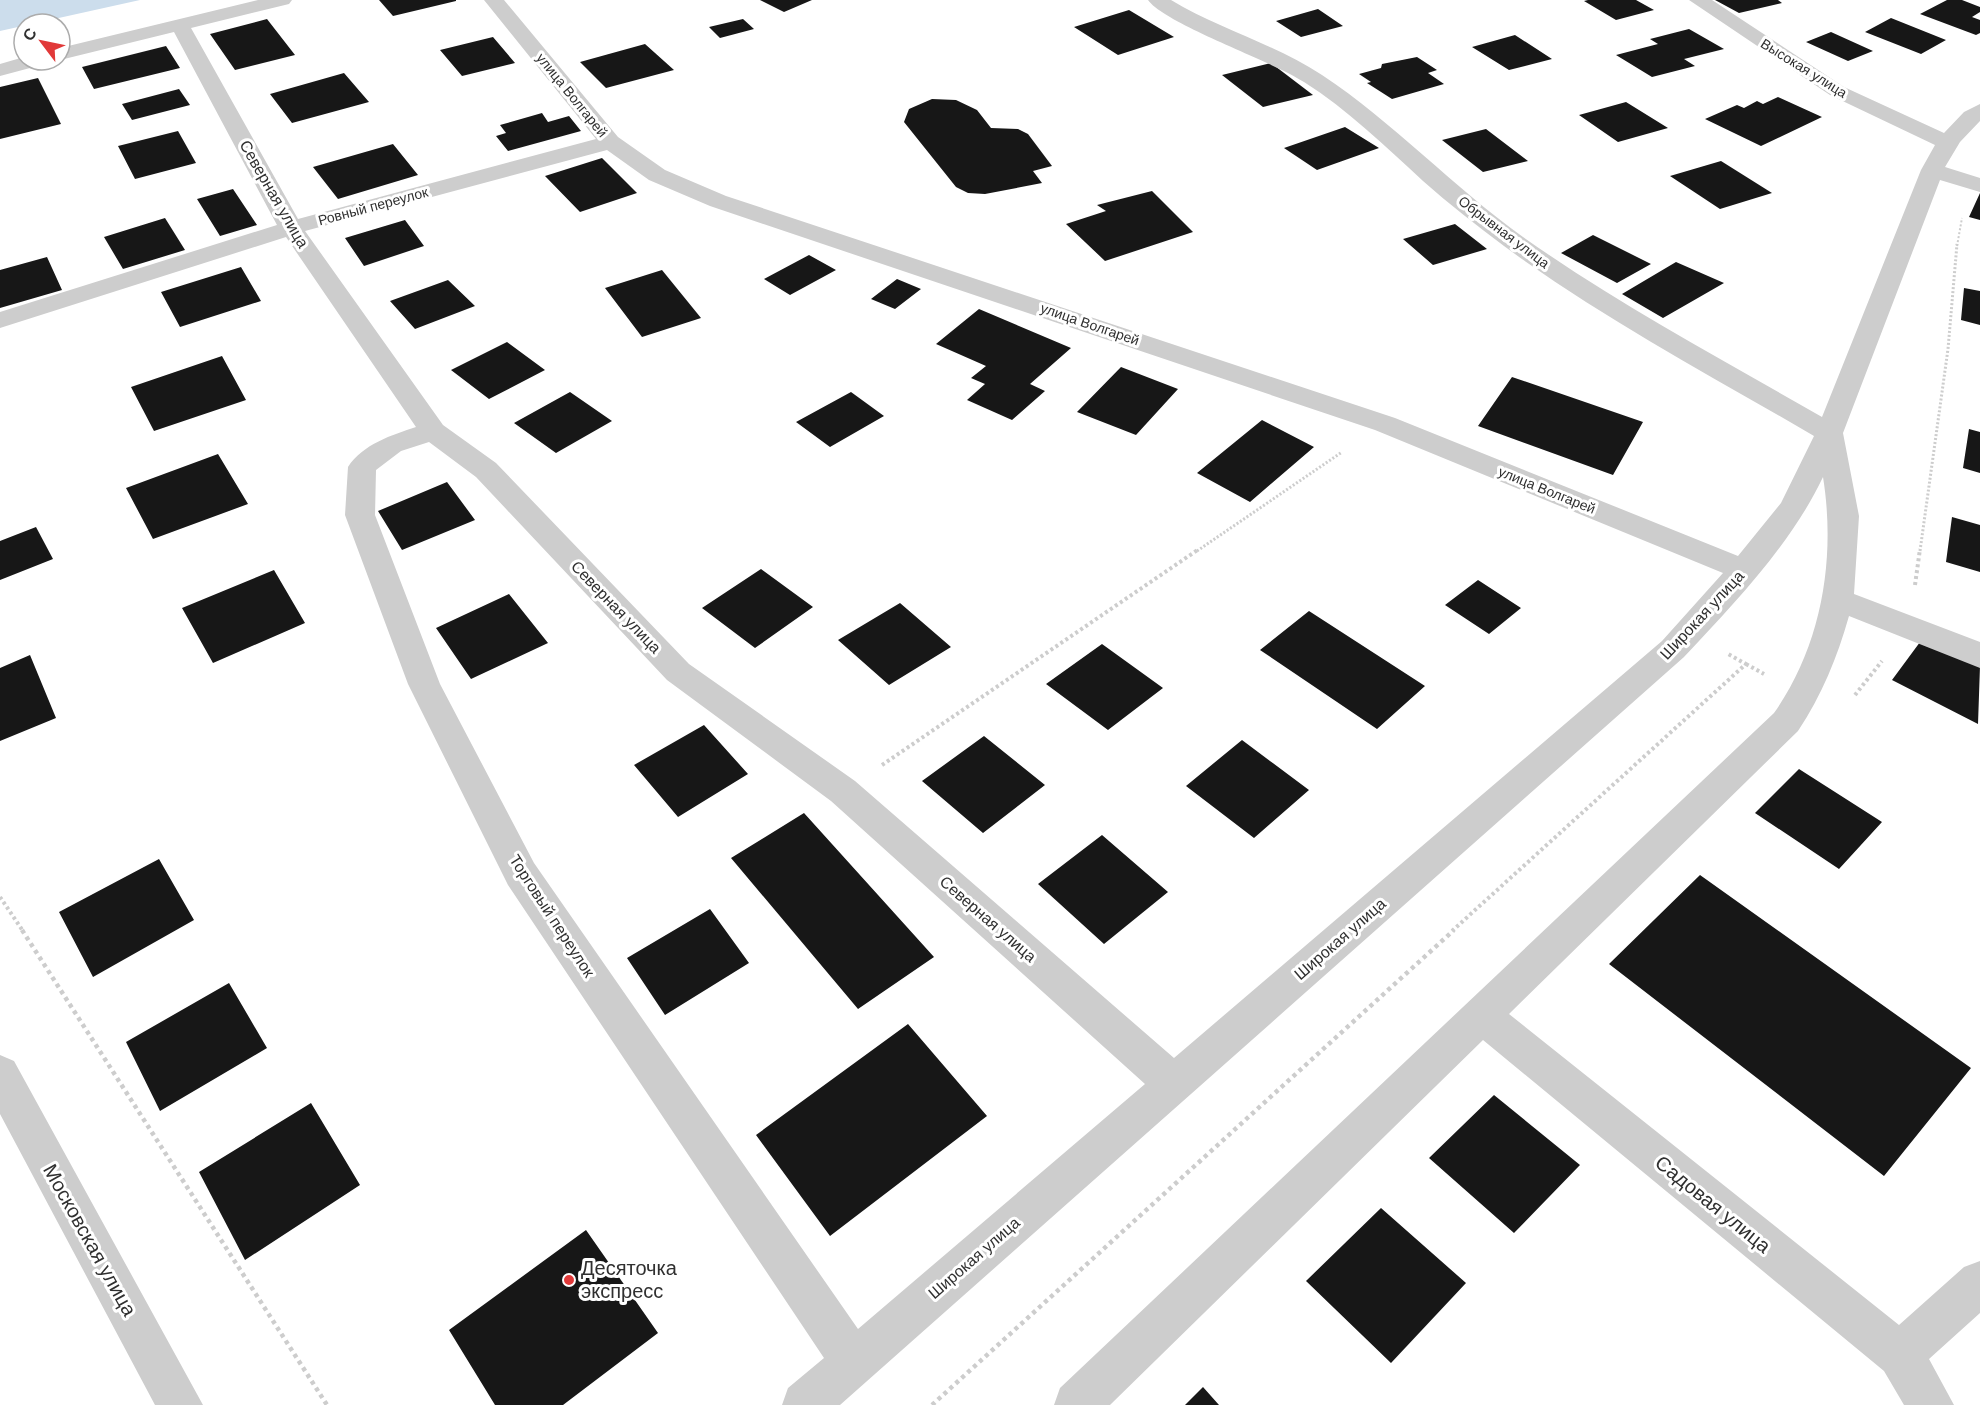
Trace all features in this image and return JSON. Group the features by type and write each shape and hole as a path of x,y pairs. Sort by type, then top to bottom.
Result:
{"street":[{"path":"72,51 282,0"},
{"name":"улица Волгарей","path":"494,0 610,142 657,175 718,201 1385,424 1744,570"},
{"name":"Обрывная улица","path":"1158,0 1181,16 1268,52 1313,78 1407,152 1470,210 1562,275 1692,356 1829,433"},
{"name":"Высокая улица","path":"1699,0 1837,92 1946,142"},
{"name":"Северная улица","path":"179,24 291,228 433,431 486,470 678,672 843,791 1174,1084"},
{"name":"Широкая улица","path":"805,1405 1673,649 1744,570 1794,507 1829,433 1932,170 1946,142 1958,127 1980,110"},
{"name":"Ровный переулок","path":"0,321 291,228 610,142"},
{"path":"1932,170 1980,185"},
{"name":"Торговый переулок","path":"433,431 391,445 362,467 360,506 360,515 424,684 521,874 854,1362"},
{"path":"1077,1405 1786,722 1803,696 1822,656 1839,600 1844,516 1829,433"},
{"path":"1839,600 1947,640 1980,656"},
{"name":"Садовая улица","path":"1481,1015 1900,1355 1931,1405"},
{"name":"Московская улица","path":"0,1074 180,1405"},
{"path":"1900,1355 1980,1283"}],"path":[{"path":"843,791 1385,424"},
{"path":"932,1405 1746,664 1720,650"},
{"path":"0,897 72,1005 327,1405"}],"water":[{"path":"0,0 140,0 72,15 72,12 12,12 12,28 0,31"}],"building":[{"path":"379,0 456,0 456,1 393,16"},
{"path":"760,0 812,0 784,12"},
{"path":"1636,0 1654,10 1616,20 1584,1"},
{"path":"1715,0 1778,0 1782,3 1739,13"},
{"path":"1947,0 1962,0 1980,7 1980,12 1972,17 1980,20 1980,33 1976,35 1920,14"},
{"path":"1318,9 1343,26 1301,37 1276,21"},
{"path":"1129,10 1174,37 1118,55 1074,27"},
{"path":"1891,18 1946,40 1921,54 1865,32"},
{"path":"267,19 295,55 235,70 210,34"},
{"path":"743,19 754,29 720,38 709,27"},
{"path":"1689,29 1724,49 1684,59 1695,66 1652,77 1616,55 1658,44 1650,39"},
{"path":"1831,32 1873,51 1848,61 1806,42"},
{"path":"1515,35 1552,59 1509,70 1472,47"},
{"path":"493,37 515,63 462,76 440,50"},
{"path":"645,44 674,70 606,88 580,62"},
{"path":"166,46 180,68 94,89 82,67"},
{"path":"1417,57 1437,70 1428,73 1444,84 1392,99 1367,83 1371,82 1359,74 1381,68 1382,64"},
{"path":"1271,63 1313,95 1263,107 1222,75"},
{"path":"344,73 369,102 292,123 270,94"},
{"path":"38,78 61,124 0,139 0,87"},
{"path":"179,89 190,105 132,120 122,104"},
{"path":"1778,97 1822,117 1761,146 1705,119 1737,105 1744,108 1757,101 1763,104"},
{"path":"932,99 956,100 977,110 991,128 1018,129 1028,134 1052,166 1033,171 1042,183 985,194 968,193 956,187 904,122 909,109"},
{"path":"1626,102 1668,128 1618,142 1579,115"},
{"path":"542,113 548,122 569,116 581,131 508,151 496,136 506,133 500,125"},
{"path":"1345,127 1379,148 1317,170 1284,148"},
{"path":"1486,129 1528,161 1483,172 1442,140"},
{"path":"178,131 196,163 135,179 118,146"},
{"path":"393,144 418,175 338,199 313,167"},
{"path":"602,158 637,193 580,212 545,176"},
{"path":"1721,161 1772,193 1720,209 1670,176"},
{"path":"233,189 257,225 220,236 197,199"},
{"path":"1152,191 1193,232 1105,261 1066,224 1106,211 1097,205"},
{"path":"1980,193 1980,220 1969,217"},
{"path":"165,218 185,250 123,269 104,237"},
{"path":"405,220 424,246 364,266 345,238"},
{"path":"1455,224 1487,249 1433,265 1403,239"},
{"path":"1593,235 1651,264 1617,283 1561,253"},
{"path":"809,255 836,270 790,295 764,279"},
{"path":"47,257 62,290 0,308 0,270"},
{"path":"1676,262 1724,283 1663,318 1622,294"},
{"path":"241,267 261,301 180,327 161,292"},
{"path":"662,270 701,318 642,337 605,288"},
{"path":"897,279 921,289 895,309 871,299"},
{"path":"448,280 475,306 415,329 390,301"},
{"path":"1964,288 1980,291 1980,325 1961,320"},
{"path":"979,309 1071,348 1030,384 1045,391 1012,420 967,400 985,384 971,378 986,366 936,344"},
{"path":"507,342 545,370 489,399 451,370"},
{"path":"222,356 246,400 154,431 131,387"},
{"path":"1121,367 1178,389 1136,435 1077,412"},
{"path":"1512,377 1643,422 1613,475 1478,426"},
{"path":"570,392 612,421 556,453 514,423"},
{"path":"851,392 884,416 830,447 796,422"},
{"path":"1262,420 1314,447 1250,502 1197,473"},
{"path":"1969,429 1980,432 1980,473 1963,468"},
{"path":"218,454 248,504 153,539 126,488"},
{"path":"447,482 475,520 402,550 378,511"},
{"path":"1952,517 1980,525 1980,572 1946,562"},
{"path":"36,527 53,559 0,580 0,541"},
{"path":"761,569 813,607 755,648 702,608"},
{"path":"274,570 305,623 213,663 182,608"},
{"path":"1478,580 1521,608 1489,634 1445,605"},
{"path":"509,594 548,643 471,679 436,628"},
{"path":"900,603 951,647 889,685 838,640"},
{"path":"1309,611 1425,686 1377,729 1260,650"},
{"path":"1923,638 1980,666 1978,724 1892,680"},
{"path":"1102,644 1163,688 1108,730 1046,684"},
{"path":"30,655 56,718 0,741 0,668"},
{"path":"704,725 748,774 678,817 634,765"},
{"path":"984,736 1045,785 983,833 922,781"},
{"path":"1242,740 1309,790 1254,838 1186,786"},
{"path":"1799,769 1882,822 1839,869 1755,813"},
{"path":"804,813 934,957 858,1009 731,858"},
{"path":"1102,835 1168,892 1104,944 1038,884"},
{"path":"159,859 194,920 93,977 59,912"},
{"path":"1700,875 1971,1068 1884,1176 1609,964"},
{"path":"710,909 749,963 665,1015 627,958"},
{"path":"229,983 267,1048 160,1111 126,1042"},
{"path":"908,1024 987,1116 830,1236 756,1135"},
{"path":"1494,1095 1580,1165 1514,1233 1429,1158"},
{"path":"311,1103 360,1185 245,1260 199,1172"},
{"path":"1381,1208 1466,1283 1391,1363 1306,1281"},
{"name":"Десяточка экспресс","path":"586,1230 658,1333 563,1405 495,1405 449,1330"},
{"path":"1203,1387 1219,1405 1185,1405"}],"place":[{"name":"Десяточка экспресс","path":"569,1280"}]}
